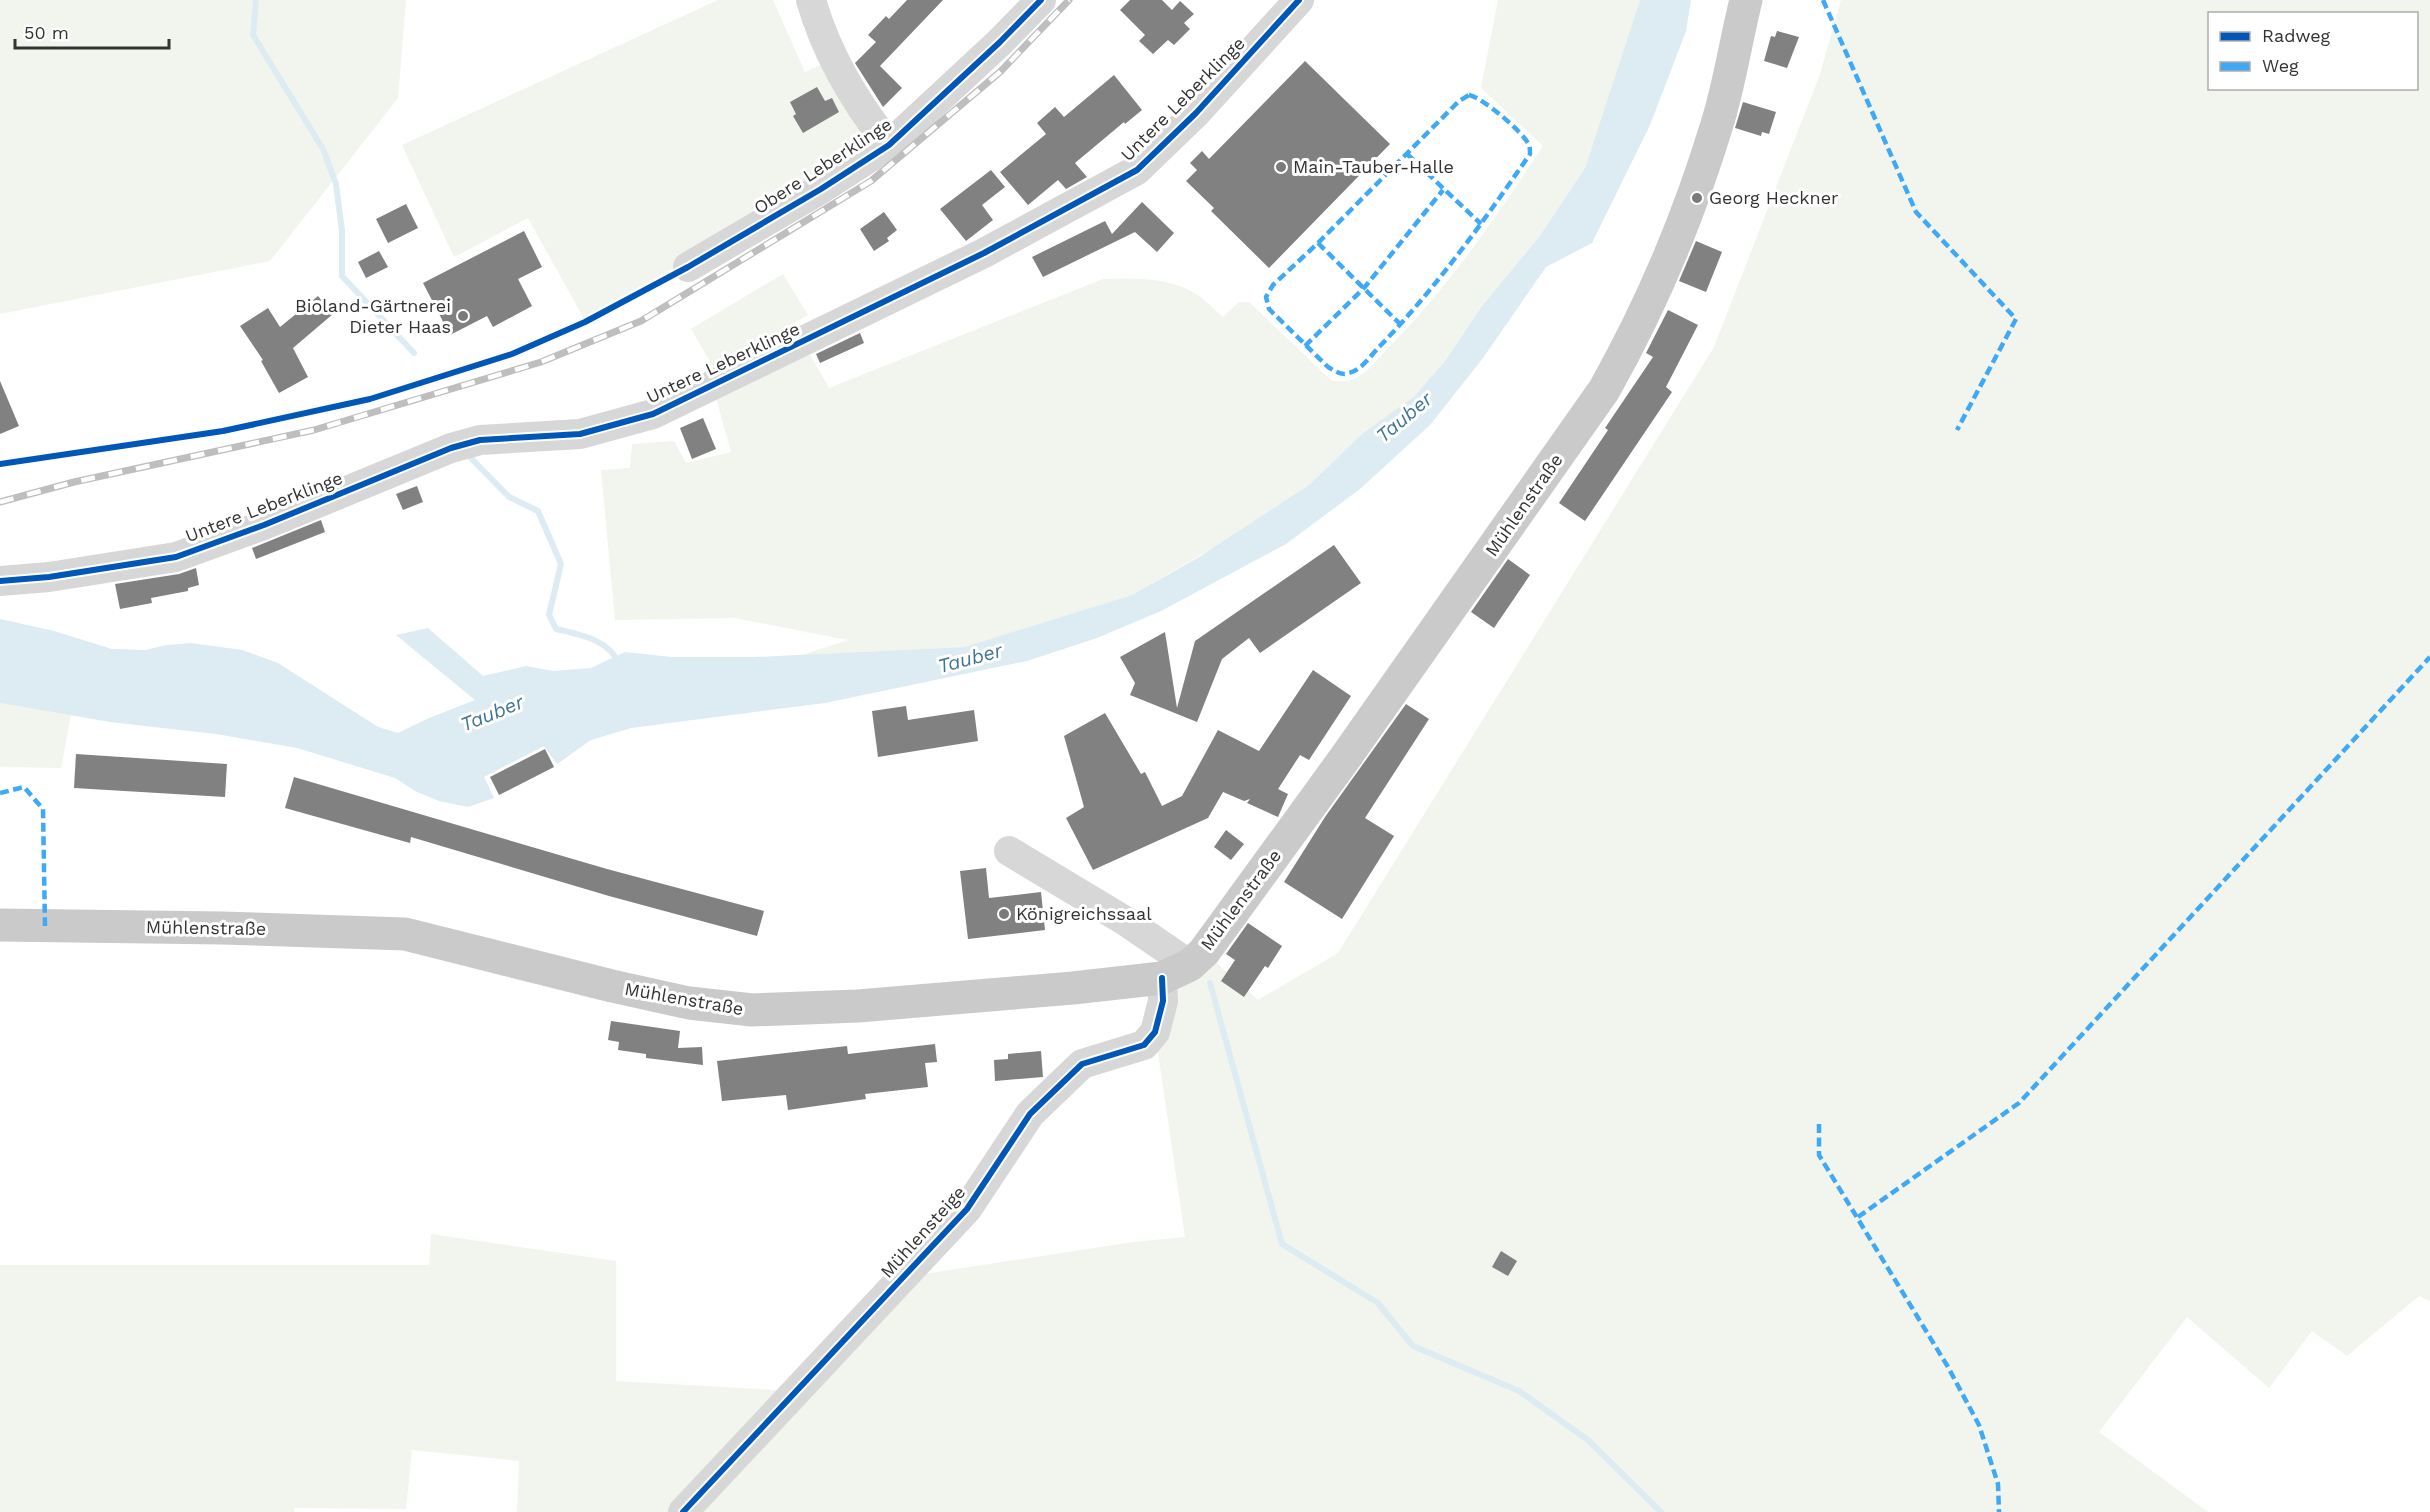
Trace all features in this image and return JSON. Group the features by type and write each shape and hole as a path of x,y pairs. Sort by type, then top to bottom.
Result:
{"main road":[{"name":"Mühlenstraße","path":"0,925 405,934 634,991 718,1008 752,1010 858,1006 1085,987 1176,971 1210,944 1338,768 1604,390 1631,342 1682,229 1718,119 1746,0"}],"street":[{"name":"Obere Leberklinge","path":"811,0 833,59 871,122 889,145"},
{"name":"Obere Leberklinge","path":"688,267 821,189 889,145 1000,42 1041,0"},
{"name":"Untere Leberklinge","path":"0,581 49,578 176,557 264,525 451,448 480,440 580,434 653,414 984,253 1137,170 1196,113 1299,0"},
{"path":"1009,851 1126,922 1176,971"},
{"name":"Mühlensteige","path":"683,1512 967,1209 1030,1114 1082,1064 1144,1045 1155,1032 1163,1001 1176,971"}],"shaded area":[{"path":"0,0 406,0 398,98 270,261 0,314"},
{"path":"718,0 773,0 805,72 833,59 889,145 821,189 583,317 528,218 454,257 402,145"},
{"path":"1498,0 1640,0 1585,168 1539,237 1482,306 1445,361 1416,396 1363,433 1309,485 1245,529 1132,595 964,647 802,655 848,640 735,618 615,620 601,470 630,468 632,444 674,441 686,463 731,452 713,387 803,342 829,388 1103,279 1141,279 1167,282 1191,291 1223,317 1239,302 1249,302 1332,381 1352,380 1358,377 1413,322 1453,274 1543,146 1481,88"},
{"path":"1841,0 2430,0 2430,1301 2419,1296 2347,1356 2312,1331 2269,1388 2187,1317 2099,1432 2208,1512 517,1512 519,1461 412,1450 406,1509 294,1508 294,1512 0,1512 0,1265 429,1265 431,1234 616,1261 616,1381 813,1392 917,1275 1133,1242 1185,1237 1155,1032 1163,1001 1204,952 1258,1000 1338,953 1714,347 1820,74"},
{"path":"783,274 808,315 715,370 691,329"},
{"path":"0,703 71,715 61,768 0,767"}],"water":[{"name":"Tauber","path":"1640,0 1691,0 1686,31 1650,125 1592,243 1546,267 1483,358 1430,425 1360,489 1286,544 1161,611 1097,638 1027,661 825,703 631,728 591,740 557,764 544,746 484,777 494,798 468,807 439,801 415,791 395,778 297,748 216,734 110,722 0,703 0,619 54,631 112,649 145,650 191,643 242,650 278,663 378,727 398,733 475,700 396,635 428,628 483,676 526,666 553,671 591,668 625,652 671,657 755,657 964,647 1132,595 1199,557 1309,485 1363,433 1415,396 1445,361 1482,306 1539,237 1585,168"}],"building":[{"path":"907,0 943,0 880,66 902,88 883,107 855,63 876,42 868,35 886,16 889,19"},
{"path":"1130,0 1162,0 1172,10 1180,1 1194,14 1184,23 1190,29 1174,45 1168,40 1153,54 1139,41 1145,35 1120,10"},
{"path":"1777,31 1799,37 1787,68 1764,61 1771,36 1775,37"},
{"name":"Main-Tauber-Halle","path":"1305,61 1390,144 1269,268 1211,211 1214,208 1186,181 1197,170 1190,163 1202,151 1209,159"},
{"path":"1114,75 1142,110 1075,163 1087,177 1066,189 1058,180 1028,205 1000,172 1046,134 1037,123 1055,107 1064,117"},
{"path":"817,87 825,101 832,98 839,112 803,133 793,116 796,114 790,102"},
{"path":"1743,102 1776,112 1769,134 1762,132 1761,136 1735,128"},
{"path":"991,170 1005,187 982,205 993,220 966,241 940,209"},
{"path":"1142,202 1174,233 1157,252 1135,232 1043,277 1032,257 1105,221 1112,234"},
{"path":"406,204 418,228 388,243 376,219"},
{"path":"884,212 897,230 887,238 889,241 874,251 860,229"},
{"path":"524,231 542,267 518,279 532,306 493,327 487,316 450,335 423,283"},
{"path":"1696,241 1722,252 1706,292 1679,281"},
{"path":"379,251 388,267 366,278 358,262"},
{"path":"318,296 333,314 293,348 308,377 279,393 261,361 263,360 240,326 268,308 280,327"},
{"path":"1668,310 1698,325 1666,387 1672,392 1585,521 1559,503 1608,430 1605,428 1653,357 1646,353"},
{"path":"860,333 864,343 820,363 816,354"},
{"path":"0,381 19,426 0,434"},
{"path":"703,418 716,449 692,459 680,428"},
{"path":"417,486 423,502 403,510 396,494"},
{"path":"321,520 325,532 256,559 252,548"},
{"path":"1334,545 1361,583 1260,653 1249,638 1222,659 1197,722 1130,695 1135,683 1120,657 1165,632 1177,708 1195,641"},
{"path":"1508,559 1530,575 1494,628 1471,612"},
{"path":"196,568 199,585 188,588 188,591 151,598 152,603 120,609 115,584 179,574"},
{"path":"1313,670 1351,696 1309,760 1300,755 1278,789 1288,794 1278,817 1247,803 1250,799 1244,801 1223,792 1208,818 1093,870 1066,818 1084,807 1064,736 1105,713 1141,774 1145,772 1162,806 1182,796 1218,730 1259,751"},
{"path":"1406,704 1429,719 1365,818 1394,836 1342,919 1284,882 1325,817"},
{"path":"906,706 908,720 974,710 978,741 878,757 872,711"},
{"path":"545,749 554,767 499,795 490,777"},
{"path":"76,754 227,764 225,797 74,788"},
{"path":"294,777 607,869 764,911 757,936 609,896 411,837 410,843 285,808"},
{"path":"1226,830 1244,844 1231,860 1214,847"},
{"name":"Königreichssaal","path":"986,868 989,898 1041,892 1045,930 968,939 960,871"},
{"path":"1248,923 1282,946 1268,968 1265,966 1244,997 1221,981 1235,960 1226,954"},
{"path":"611,1021 680,1031 678,1048 702,1047 703,1065 646,1058 646,1054 618,1050 619,1042 608,1040"},
{"path":"935,1044 937,1062 925,1063 928,1087 865,1094 866,1099 788,1110 786,1095 722,1101 717,1061 847,1046 848,1054"},
{"path":"1041,1051 1043,1077 995,1081 994,1060 1008,1059 1008,1054"},
{"path":"1501,1251 1517,1261 1508,1276 1492,1267"}],"waterway":[{"path":"256,0 253,35 323,149 336,184 342,231 342,276 414,353"},
{"path":"467,454 509,497 538,511 561,564 549,615 556,629 593,639 608,649 619,664"},
{"path":"1210,983 1282,1244 1378,1303 1413,1346 1519,1391 1588,1440 1661,1512"}],"railway":[{"path":"0,502 74,482 314,430 541,362 641,321 871,181 1000,72 1069,0"}],"marked path":[{"path":"1823,0 1916,212 2016,319 1957,430"},
{"path":"1469,95 1483,102 1511,124 1526,139 1530,154 1459,253 1401,324 1358,369 1346,374 1336,371 1328,367 1269,309 1266,297 1273,285 1459,101 1469,95"},
{"path":"1407,154 1481,224"},
{"path":"1305,346 1364,288 1443,190"},
{"path":"1318,243 1401,325"},
{"path":"1858,1217 2019,1103 2430,657"},
{"path":"0,793 24,787 43,809 45,926"},
{"path":"1819,1124 1819,1155 1948,1367 1979,1425 1998,1484 1999,1512"}],"cycle path":[{"path":"0,464 223,431 370,399 512,354 585,322 688,267 821,189 889,145 1000,42 1041,0"},
{"path":"0,581 49,577 176,557 264,525 451,448 480,440 580,434 653,414 984,253 1137,170 1196,113 1299,0"},
{"path":"683,1512 967,1209 1030,1114 1082,1064 1144,1045 1155,1032 1163,1001 1162,978"}],"place":[{"name":"Main-Tauber-Halle","path":"1281,167"},
{"name":"Georg Heckner","path":"1697,198"},
{"name":"Bioland-Gärtnerei Dieter Haas","path":"463,316"},
{"name":"Königreichssaal","path":"1004,914"}]}
